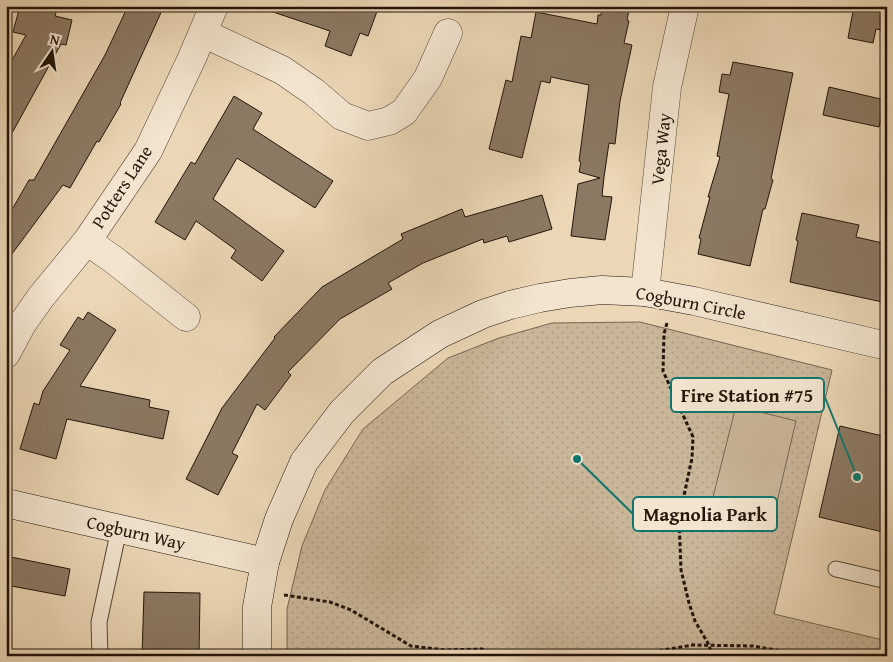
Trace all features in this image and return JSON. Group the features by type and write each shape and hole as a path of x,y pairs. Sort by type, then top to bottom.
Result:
{"street":[{"name":"Potters Lane","path":"6,354 22,324 41,297 87,241 148,151 192,58 214,6"},
{"name":"Vega Way","path":"645,292 667,87 685,6"},
{"path":"203,33 282,70 314,92 342,116 368,126 389,121 404,112 428,78 448,32"},
{"path":"87,241 186,317"},
{"name":"Cogburn Circle","path":"257,656 257,607 265,562 279,519 304,462 342,412 382,372 440,334 510,304 570,293 602,290 645,292 694,301 887,346"},
{"name":"Cogburn Way","path":"6,503 265,562"}],"lane":[{"path":"100,656 99,622 119,529"},
{"path":"836,569 887,581"}],"path":[{"path":"668,320 664,334 663,370 693,437 692,458 679,519 681,570 695,621 710,645 712,656"},
{"path":"680,410 700,405 736,406"},
{"path":"284,594 330,602 352,610 411,646 445,650 482,649 503,656"},
{"path":"628,656 693,645 753,646 809,656"}],"shaded area":[{"path":"640,322 832,370 774,614 887,641 887,656 287,656 287,609 302,546 325,490 363,429 448,358 499,338 552,323"},
{"path":"736,406 796,421 772,523 710,509"}],"building":[{"path":"20,6 58,6 55,16 72,20 66,45 61,44 6,144 6,71 26,35 13,32"},
{"path":"128,6 164,6 121,104 99,142 97,141 70,188 63,185 6,262 6,220 29,180 34,180 105,55"},
{"path":"267,6 379,6 368,36 360,33 351,56 325,46 330,31 267,10"},
{"path":"602,6 630,6 624,43 632,45 620,101 615,144 609,143 604,177 602,196 612,197 605,240 571,236 578,184 600,178 579,172 589,85 551,77 550,83 541,81 522,158 489,149 506,80 512,82 521,36 531,38 536,12 597,24"},
{"path":"854,6 887,6 887,31 876,29 873,43 848,38"},
{"path":"733,62 793,73 771,179 773,180 765,209 763,209 750,266 698,254 701,239 699,238 710,197 708,197 720,157 717,156 729,94 719,92 722,74 730,75"},
{"path":"829,87 885,100 879,127 823,115"},
{"path":"234,96 262,113 253,129 333,181 315,208 237,158 213,199 284,251 262,281 231,258 236,250 196,221 185,240 155,222 191,162 195,164"},
{"path":"542,195 552,229 509,242 507,236 484,243 483,239 423,263 388,283 392,289 340,319 288,372 291,375 265,410 257,404 232,453 238,456 218,495 186,479 222,408 274,337 322,287 403,239 401,234 462,209 465,217"},
{"path":"802,213 859,225 856,237 887,244 887,303 790,282"},
{"path":"88,312 116,330 80,386 150,400 149,407 169,411 163,439 67,419 56,459 20,449 34,403 39,405 43,391 70,350 60,345 78,317 83,320"},
{"path":"840,426 887,437 887,533 819,517"},
{"path":"6,556 70,569 65,596 6,585"},
{"path":"144,592 200,593 199,656 142,656"}],"place":[{"name":"Magnolia Park","path":"577,459"},
{"name":"Fire Station #75","path":"857,477"}]}
